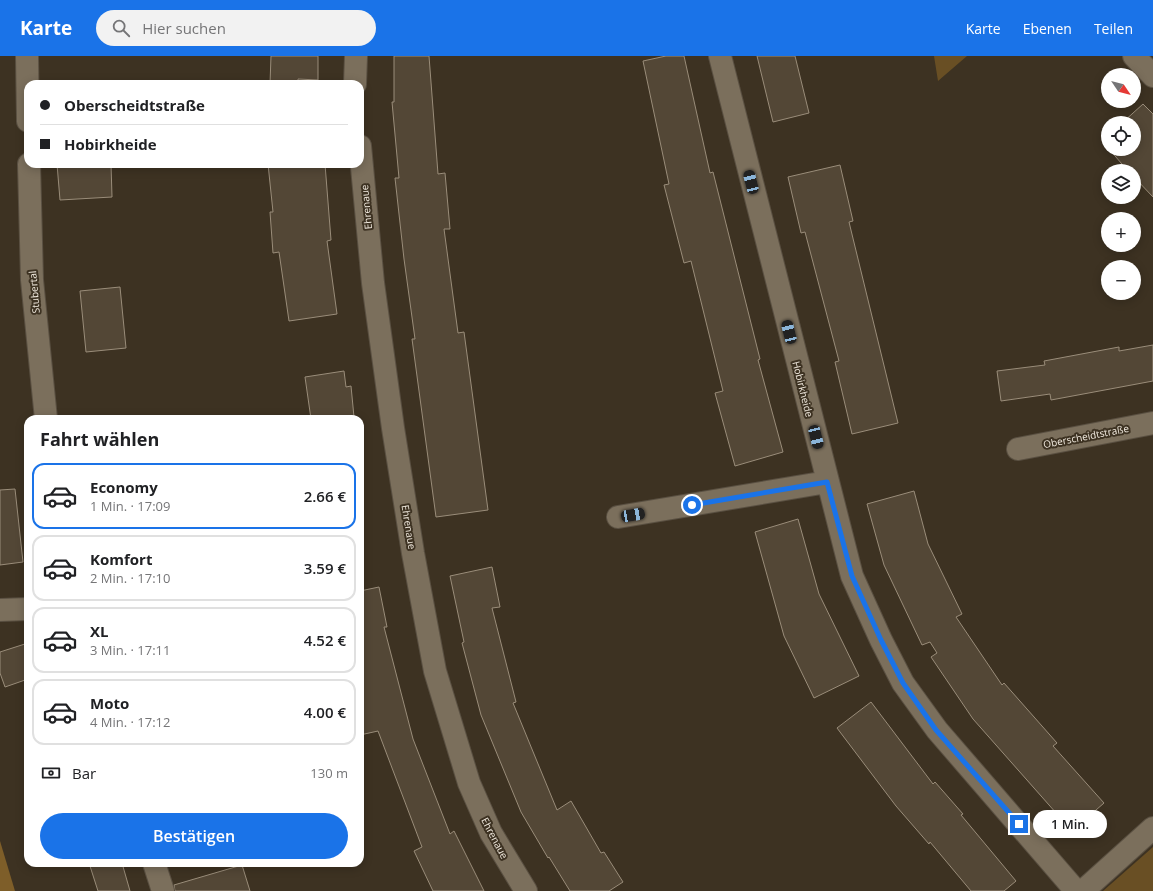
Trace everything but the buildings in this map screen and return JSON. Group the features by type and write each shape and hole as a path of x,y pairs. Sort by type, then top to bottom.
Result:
{"street":[{"path":"26,56 27,80"},
{"path":"355,80 356,56"},
{"name":"Hobirkheide","path":"720,56 852,576 881,640 903,683 936,730 1076,891"},
{"path":"1134,56 1153,76"},
{"name":"Stubertal","path":"29,168 32,280 46,415"},
{"name":"Ehrenaue","path":"362,168 372,283 390,413 413,553 435,671 469,784 491,833 526,891"},
{"name":"Oberscheidtstraße","path":"1018,449 1153,423"},
{"path":"618,517 827,482"},
{"path":"0,610 24,609"},
{"path":"1083,891 1153,828"},
{"path":"155,867 163,891"}],"shaded area":[{"path":"934,56 967,56 938,81"},
{"path":"0,841 15,891 0,891"},
{"path":"1153,847 1153,891 1103,891"}],"route":[{"path":"692,505 827,482 852,576 881,640 903,683 936,730 1019,824"}]}
